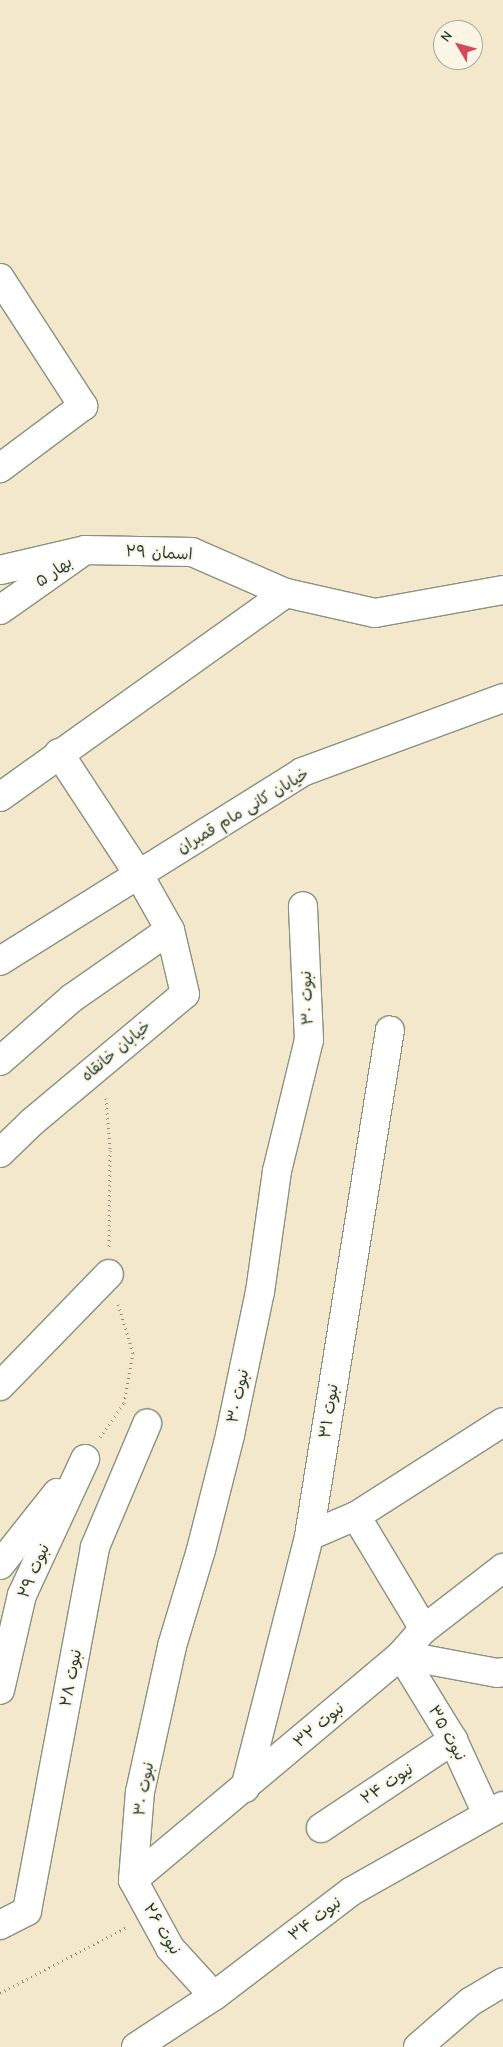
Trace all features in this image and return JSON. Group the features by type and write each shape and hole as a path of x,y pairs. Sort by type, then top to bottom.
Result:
{"street":[{"path":"0,278 83,406 0,468"},
{"name":"بهار ۵","path":"0,570 86,550"},
{"name":"بهار ۵","path":"0,610 86,550"},
{"name":"اسمان ۲۹","path":"86,550 192,552 286,593 375,613 503,590"},
{"path":"0,797 58,753 286,593"},
{"name":"خیابان کانی مام قمبران","path":"0,961 302,772 503,698"},
{"path":"0,1061 72,998 170,930 139,874 58,753"},
{"name":"نبوت ۳۰","path":"133,1880 140,1792 172,1646 201,1550 230,1435 260,1292 276,1171 309,1040 303,906"},
{"name":"خیابان خانقاه","path":"0,1153 32,1122 185,994 170,930"},
{"name":"نبوت ۳۱","path":"245,1788 309,1536 390,1030"},
{"path":"0,1386 109,1274"},
{"path":"309,1536 356,1516 503,1422"},
{"name":"نبوت ۲۸","path":"0,1925 27,1911 95,1547 147,1424"},
{"name":"نبوت ۲۹","path":"0,1565 85,1459 22,1595 0,1690"},
{"path":"356,1516 424,1629"},
{"name":"نبوت ۳۲","path":"133,1880 245,1788 401,1655 424,1629 503,1568"},
{"path":"401,1655 497,1673 503,1672"},
{"name":"نبوت ۳۵","path":"401,1655 495,1810"},
{"name":"نیوت ۲۴","path":"321,1828 453,1740"},
{"name":"نبوت ۳۴","path":"136,2047 214,1996 352,1891 495,1810"},
{"name":"نبوت ۲۶","path":"133,1880 170,1948 214,1996"},
{"path":"418,2047 470,2002 503,1982"}],"path":[{"path":"0,1993 152,1914"}]}
